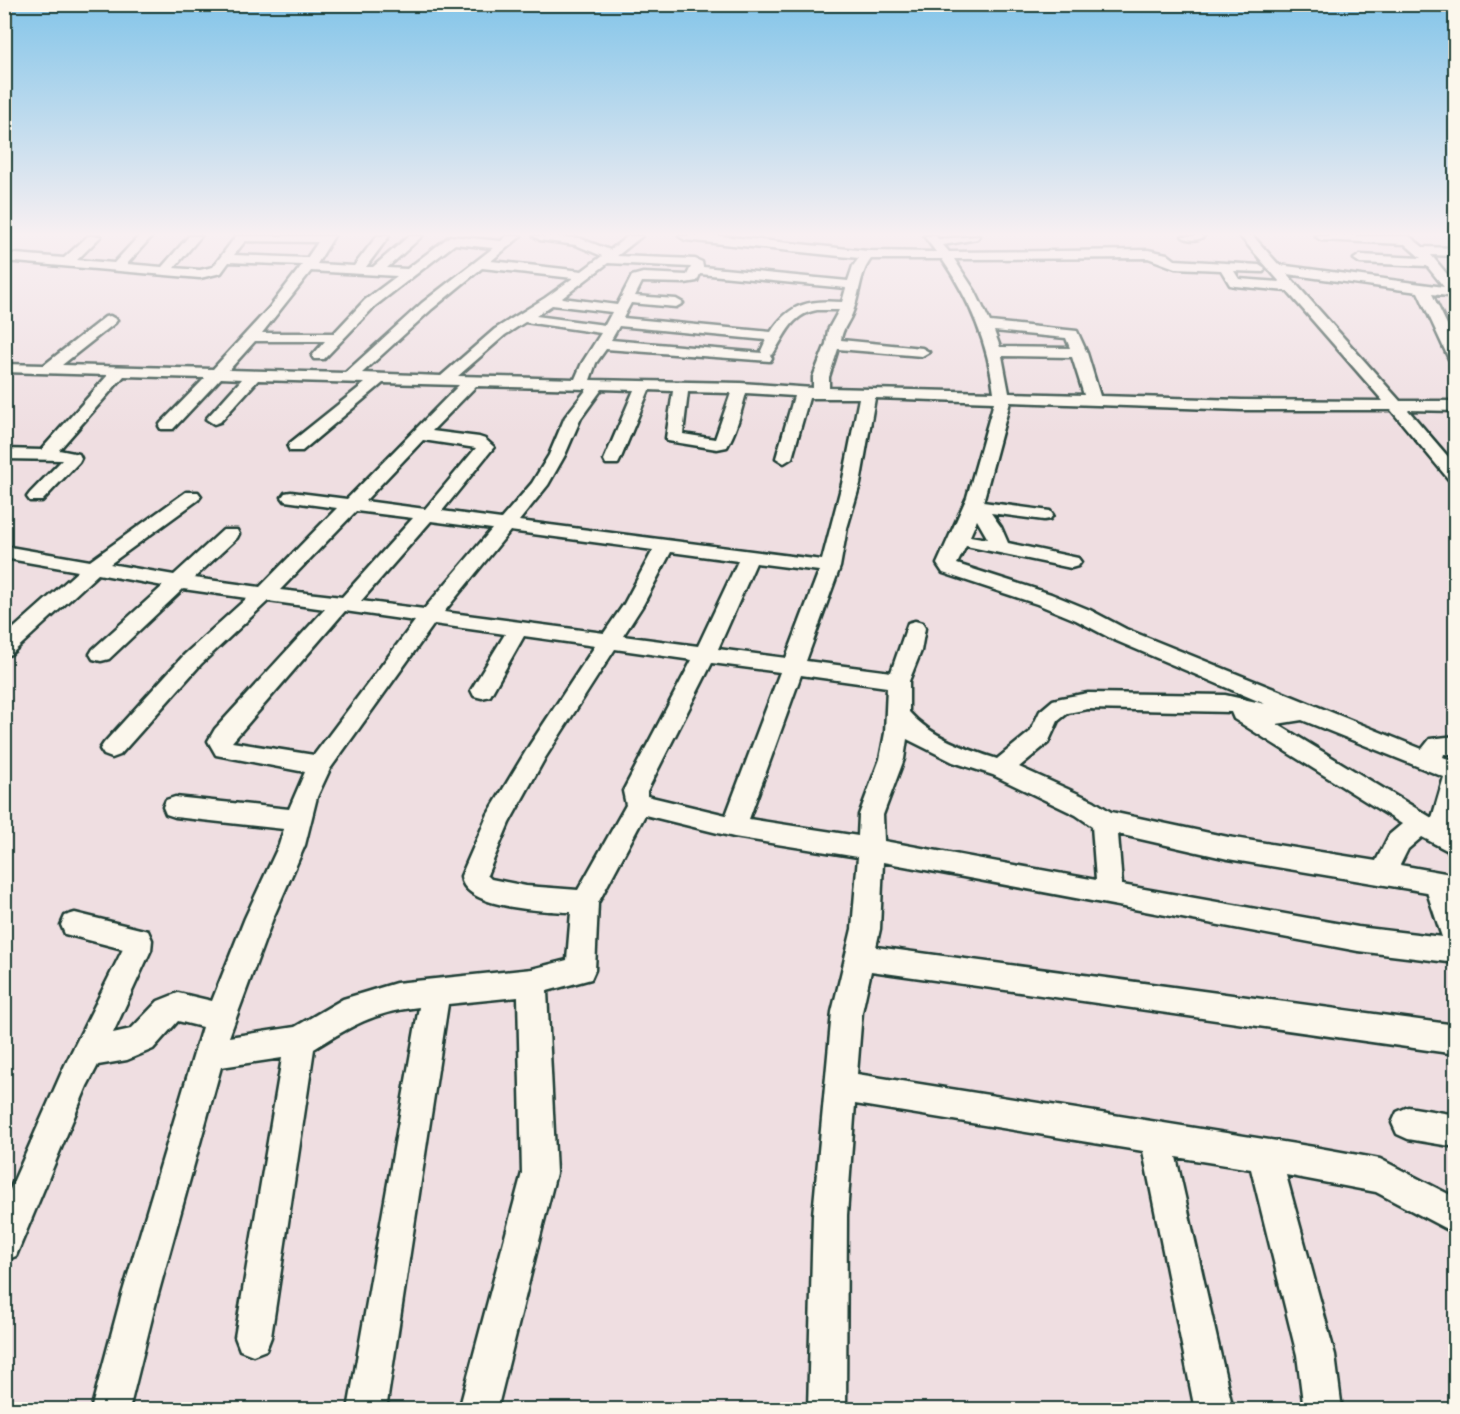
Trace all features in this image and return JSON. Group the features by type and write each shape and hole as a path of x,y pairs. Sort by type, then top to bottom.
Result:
{"street":[{"path":"167,426 219,373 278,302"},
{"path":"319,356 371,302"},
{"path":"350,376 434,302"},
{"path":"446,379 478,350 548,302"},
{"path":"555,302 617,315 775,337"},
{"path":"110,1410 142,1287 220,1017 259,918 279,878 305,797 320,765 430,615 539,485 557,454 589,384 589,363 625,302"},
{"path":"523,318 617,315 676,305 678,302"},
{"path":"821,393 821,377 833,344 835,330 845,314 847,302"},
{"path":"976,302 994,351 1003,398 975,506 947,564 950,569 1074,611 1119,634 1431,761 1455,774 1439,835"},
{"path":"1304,302 1455,477"},
{"path":"1430,302 1455,359"},
{"path":"762,389 759,375 765,358 787,319 811,304 846,306"},
{"path":"48,369 110,320"},
{"path":"985,326 1066,331 1075,337 1094,401"},
{"path":"249,337 336,337"},
{"path":"602,344 765,358"},
{"path":"833,344 922,352"},
{"path":"994,351 1080,353"},
{"path":"4,368 350,376 1094,401 1455,406"},
{"path":"46,454 120,371"},
{"path":"214,419 255,374"},
{"path":"296,447 381,377"},
{"path":"112,749 200,651 266,592 472,381"},
{"path":"612,460 643,386"},
{"path":"681,387 674,438 717,444 721,443 729,426 740,388"},
{"path":"784,458 803,393"},
{"path":"734,827 830,567 837,528 851,484 868,393"},
{"path":"320,765 224,749 220,741 223,735 427,515 486,447 479,442 420,435"},
{"path":"1431,448 1455,449"},
{"path":"5,454 67,455 73,459 36,497"},
{"path":"4,649 95,566 192,496"},
{"path":"291,497 830,567"},
{"path":"975,506 1044,516"},
{"path":"975,506 992,527 1001,548"},
{"path":"101,654 230,534"},
{"path":"960,539 1071,562"},
{"path":"585,902 501,893 479,886 474,876 497,821 537,752 633,605 665,546"},
{"path":"7,556 95,566 178,582 266,592 898,681"},
{"path":"750,556 705,655 635,791 634,799 639,804 734,827 871,849 1110,895 1358,939 1455,951"},
{"path":"827,1410 830,1215 843,1087 847,1012 866,929 871,849 870,815 891,759 897,732 898,681 910,651 915,628"},
{"path":"482,690 518,629"},
{"path":"1180,660 1225,702 1439,835"},
{"path":"1001,769 1040,737 1048,717 1061,706 1088,701 1225,702 1279,716 1305,711"},
{"path":"897,714 912,731 961,756 1001,769 1085,808 1104,822 1228,848 1446,884 1455,937"},
{"path":"1431,761 1433,750 1438,745 1455,745"},
{"path":"210,1054 300,1041 353,1009 396,996 532,982 581,970 585,902 639,804"},
{"path":"175,807 298,820"},
{"path":"1104,822 1110,895"},
{"path":"1384,872 1398,842 1439,835"},
{"path":"4,1244 76,1076 137,950 138,940 75,925"},
{"path":"858,957 1455,1040"},
{"path":"478,1410 540,1173 532,982"},
{"path":"367,1410 382,1305 436,992"},
{"path":"89,1052 127,1045 142,1039 168,1011 178,1007 220,1017"},
{"path":"253,1337 300,1041"},
{"path":"843,1087 1380,1176 1455,1217"},
{"path":"1407,1123 1455,1131"},
{"path":"1156,1138 1214,1410"},
{"path":"1264,1155 1316,1355 1323,1410"}]}
